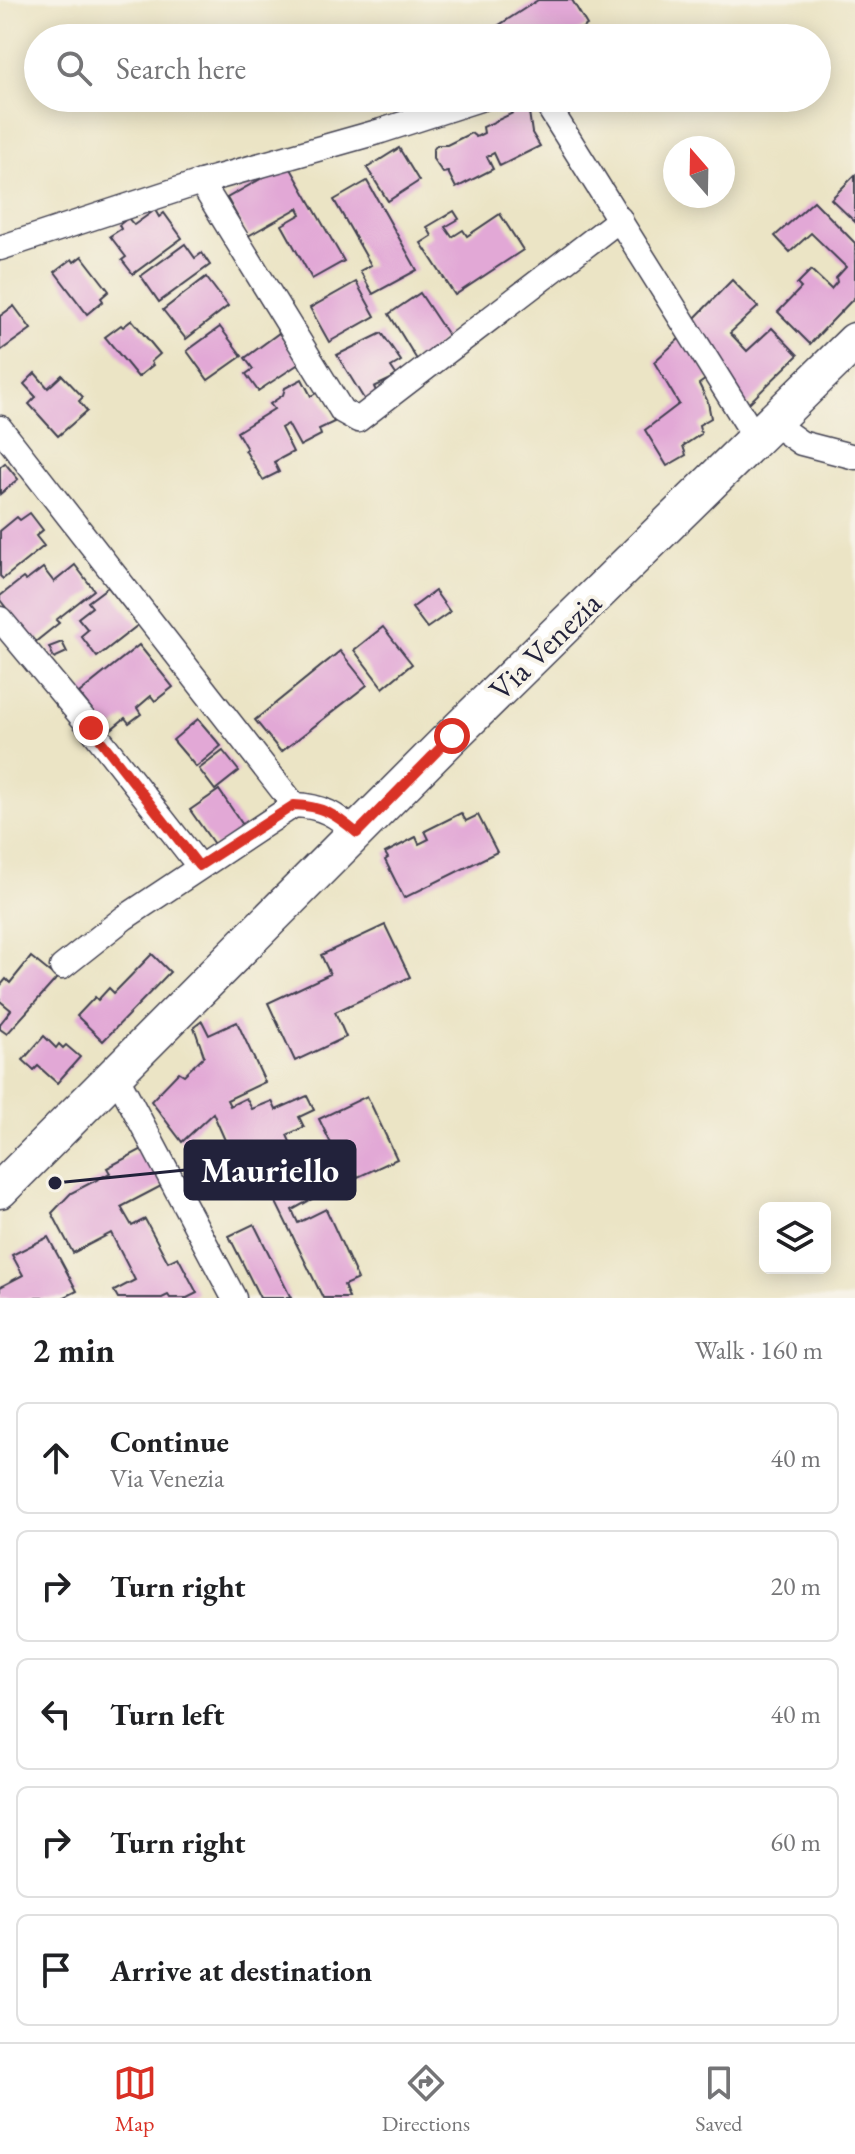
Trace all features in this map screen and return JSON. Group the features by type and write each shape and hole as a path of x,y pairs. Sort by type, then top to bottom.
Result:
{"main road":[{"name":"Via Venezia","path":"0,1190 452,736 855,341"}],"street":[{"path":"0,248 201,182 440,112"},
{"path":"552,112 620,219 765,431 855,457"},
{"path":"201,182 342,411 358,420 620,219"},
{"path":"0,428 294,805"},
{"path":"0,619 91,728 199,866"},
{"path":"62,967 124,918 294,805 335,814 357,833"},
{"path":"115,1073 234,1298"}],"building":[{"path":"538,0 572,0 586,24 501,24"},
{"path":"529,112 532,133 540,146 500,166 494,153 487,157 493,169 456,188 448,172 443,173 433,159 433,150 437,145 447,145 471,133 476,137 484,133 483,127 513,113"},
{"path":"399,148 419,181 388,201 367,168"},
{"path":"285,165 290,167 344,261 312,279 282,225 301,214 298,208 248,236 227,198"},
{"path":"855,175 855,222 831,199"},
{"path":"367,181 417,270 373,294 360,271 371,265 334,200"},
{"path":"814,201 855,243 855,297 810,344 778,312 801,288 797,284 811,270 831,289 846,267 811,233 790,252 775,236"},
{"path":"155,210 159,217 164,213 182,238 133,274 122,260 126,257 110,236 121,229 119,225 128,218 134,225"},
{"path":"454,211 459,219 445,227 452,237 463,230 467,236 500,214 523,250 455,295 421,243 432,236 427,227"},
{"path":"185,244 195,258 202,253 210,265 159,302 141,276"},
{"path":"82,256 109,291 101,298 103,301 87,314 55,272 72,259 74,262"},
{"path":"206,277 228,306 186,339 163,310"},
{"path":"732,280 758,307 730,333 747,351 772,328 798,355 744,408 691,322"},
{"path":"356,282 375,316 329,342 310,308"},
{"path":"420,293 448,335 419,363 389,314"},
{"path":"14,306 31,329 0,351 0,316"},
{"path":"132,320 160,354 151,362 153,365 138,377 105,337"},
{"path":"220,327 242,356 208,380 187,351"},
{"path":"279,333 300,363 258,391 246,374 253,369 245,358"},
{"path":"382,333 401,361 391,367 397,376 374,387 379,397 369,407 337,355"},
{"path":"682,336 709,377 699,384 708,402 711,418 699,425 701,434 683,446 686,455 667,466 645,430 679,404 654,362"},
{"path":"35,373 48,388 62,375 83,397 79,401 87,411 58,436 29,404 36,397 24,384"},
{"path":"302,379 311,396 318,392 334,422 319,429 321,435 300,446 288,424 281,428 293,452 274,462 279,472 263,480 237,432 274,409 270,404 283,395 285,388"},
{"path":"5,463 18,479 0,494 0,467"},
{"path":"30,513 43,530 36,536 44,546 3,579 0,576 0,531 17,517 20,520"},
{"path":"75,565 94,590 56,620 59,623 34,643 0,596 23,578 26,581 43,568 54,582"},
{"path":"108,587 138,625 97,657 81,636 88,630 78,618 92,607 88,602"},
{"path":"435,591 450,612 427,628 412,608"},
{"path":"383,627 412,664 383,688 354,650"},
{"path":"62,642 67,652 54,658 49,647"},
{"path":"139,645 173,687 155,701 151,696 137,708 141,714 129,723 125,718 109,731 79,693"},
{"path":"340,651 367,685 281,752 255,720"},
{"path":"198,719 221,746 196,767 173,740"},
{"path":"223,751 239,771 215,790 199,769"},
{"path":"219,790 245,828 216,847 190,810"},
{"path":"461,813 466,821 478,815 497,852 404,898 385,860 388,858 385,853 416,837 419,844 429,839 425,831"},
{"path":"385,925 410,977 335,1012 346,1037 295,1061 268,1003 330,974 321,955"},
{"path":"152,954 170,972 103,1041 77,1016 95,997 98,1000 109,988 114,993"},
{"path":"31,957 57,978 7,1034 0,1029 0,1024 11,1010 0,1001 0,986 6,979 10,983"},
{"path":"202,1021 209,1035 237,1022 265,1082 227,1100 230,1106 246,1098 252,1109 272,1101 276,1110 307,1096 314,1110 299,1117 304,1127 287,1135 291,1144 280,1150 297,1181 309,1176 321,1194 292,1210 298,1223 326,1209 358,1279 344,1285 349,1298 323,1298 269,1188 250,1197 213,1113 182,1142 151,1101 179,1072 184,1075 204,1056 194,1027"},
{"path":"44,1036 56,1048 59,1044 63,1048 66,1045 80,1057 57,1083 38,1066 34,1070 23,1060"},
{"path":"367,1096 397,1159 358,1177 345,1150 336,1154 319,1119"},
{"path":"146,1147 165,1184 121,1207 132,1226 145,1219 168,1262 178,1257 197,1293 187,1298 170,1298 168,1295 162,1298 118,1298 114,1291 135,1280 111,1233 73,1253 52,1213 71,1193 110,1173 107,1168"},
{"path":"254,1224 291,1298 260,1298 229,1236"},
{"path":"48,1237 77,1291 63,1298 0,1298 0,1287 23,1275 12,1255"}],"place":[{"name":"Mauriello","path":"55,1183"}],"route":[{"path":"91,728 199,866 294,805 335,814 357,833 452,736"}]}
